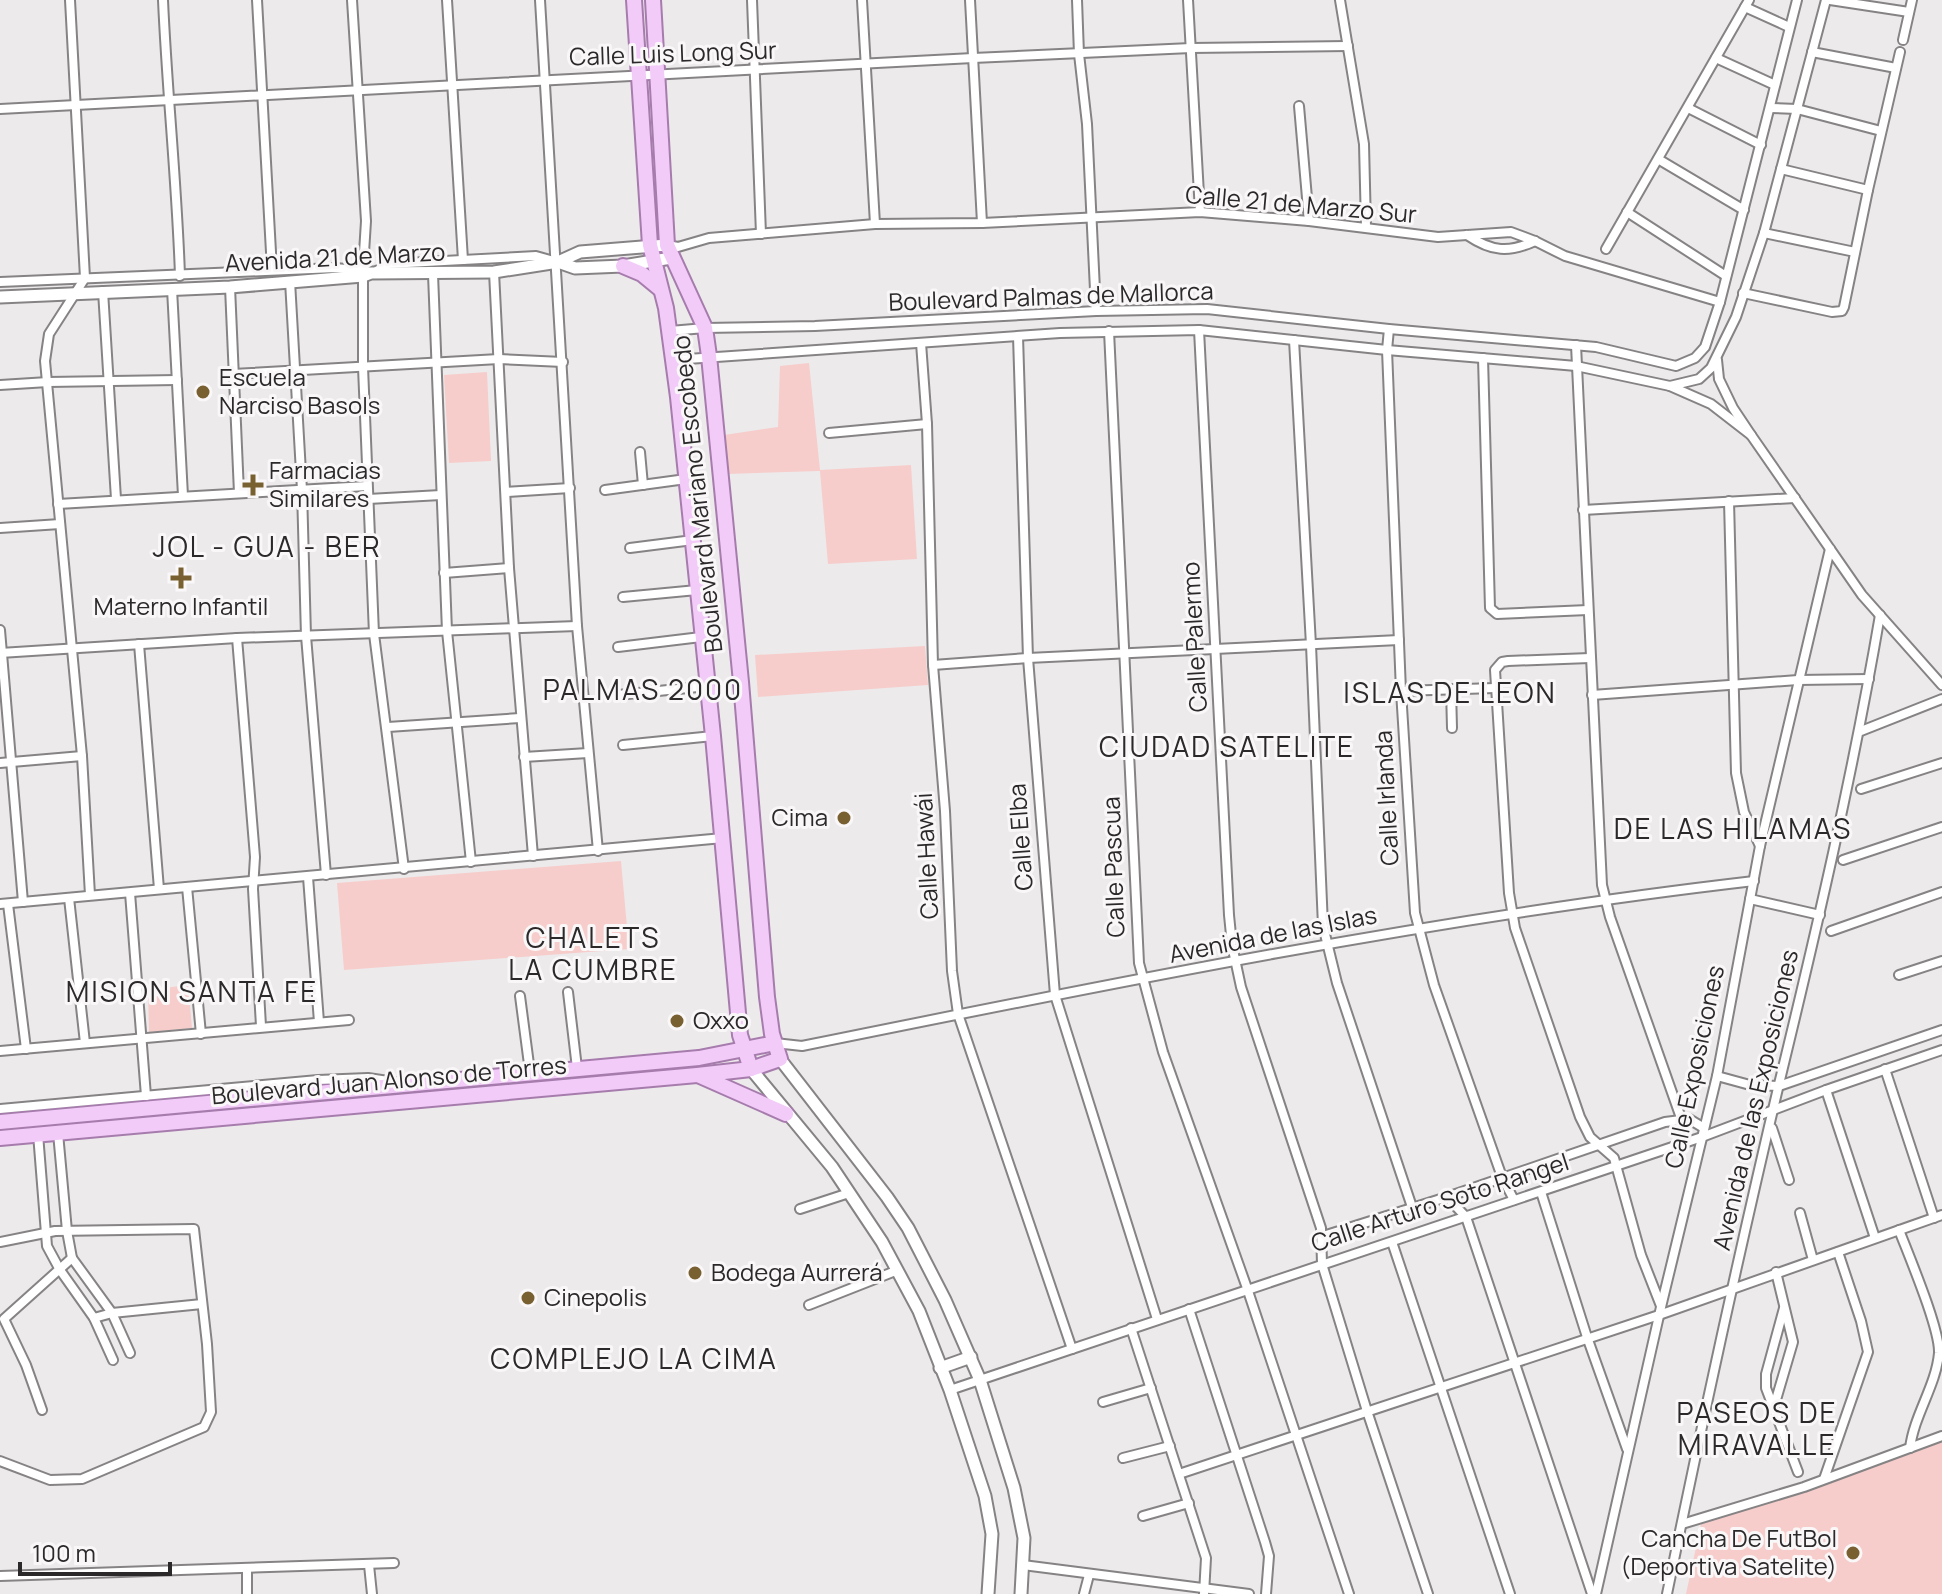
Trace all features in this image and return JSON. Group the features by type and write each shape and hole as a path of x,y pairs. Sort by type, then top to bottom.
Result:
{"main road":[{"name":"Boulevard Mariano Escobedo","path":"634,0 650,245 670,331 713,736 740,1035 751,1069"},
{"name":"Boulevard Mariano Escobedo","path":"653,0 672,250 705,328 709,356 741,682 767,997 780,1059"},
{"path":"623,266 642,274 663,293"},
{"name":"Boulevard Juan Alonso de Torres","path":"0,1122 699,1058 775,1043"},
{"name":"Boulevard Juan Alonso de Torres","path":"0,1138 697,1075 751,1069 780,1059"},
{"path":"697,1075 786,1114"}],"street":[{"path":"70,0 85,278 49,334 45,348 82,756 90,895"},
{"path":"163,0 180,276"},
{"path":"257,0 272,270"},
{"path":"352,0 368,273 363,367 374,634 404,869"},
{"path":"447,0 463,260"},
{"path":"540,0 558,262 577,626 598,851"},
{"path":"752,0 761,234"},
{"path":"862,0 875,224"},
{"path":"970,0 982,223"},
{"path":"1077,0 1087,124 1096,311"},
{"path":"1188,0 1200,212"},
{"path":"1340,0 1364,144 1366,227"},
{"path":"1720,302 1797,0"},
{"path":"1670,386 1699,379 1717,360 1736,317 1764,233 1828,0 1909,12"},
{"path":"1903,40 1912,0"},
{"path":"1606,249 1747,3 1789,27"},
{"name":"Calle Luis Long Sur","path":"0,109 973,58 1191,48 1348,46"},
{"path":"1812,52 1896,68"},
{"path":"1743,293 1826,311 1842,311 1849,295 1868,190 1900,52"},
{"path":"1716,58 1775,85"},
{"path":"1299,106 1309,221"},
{"path":"1688,108 1761,145"},
{"path":"1770,108 1797,109 1881,131"},
{"path":"1658,159 1744,210"},
{"path":"1781,169 1868,190"},
{"name":"Calle 21 de Marzo Sur","path":"672,250 709,238 875,224 982,223 1200,212 1309,221 1438,237 1511,232 1565,256 1720,302"},
{"path":"1627,212 1726,276"},
{"path":"1488,247 1490,233"},
{"path":"1764,233 1855,252"},
{"path":"1467,235 1488,247 1517,249 1535,241"},
{"path":"0,282 272,270 368,273 388,264 536,256 558,262 580,252 650,245 672,250"},
{"name":"Avenida 21 de Marzo","path":"0,297 230,287 368,273 494,272 558,262 575,268 623,266 653,262 672,250"},
{"path":"494,272 513,629 533,856"},
{"path":"433,274 447,631 471,862"},
{"path":"290,281 302,490 306,636 326,875"},
{"path":"230,287 239,493"},
{"path":"172,289 183,496"},
{"path":"103,291 116,499"},
{"name":"Boulevard Palmas de Mallorca","path":"670,331 1096,311 1207,309 1609,349 1676,366 1695,358 1705,347 1720,302"},
{"name":"Calle Irlanda","path":"1389,329 1387,350 1401,691 1418,928 1434,985 1502,1177 1514,1200"},
{"name":"Boulevard Palmas de Mallorca","path":"673,360 1018,336 1199,330 1576,366 1670,386 1711,404 1751,435"},
{"name":"Calle Palermo","path":"1199,330 1229,915 1235,963 1323,1236 1322,1264"},
{"name":"Calle Pascua","path":"1109,331 1139,963 1163,1052 1247,1288"},
{"name":"Calle Elba","path":"1018,336 1028,658 1055,995 1157,1319"},
{"path":"1294,340 1311,645 1320,895 1326,945 1412,1207"},
{"name":"Calle Hawái","path":"921,343 927,424 933,665 945,811 952,971 958,1014 1072,1349"},
{"path":"1576,345 1598,857 1604,898 1681,1118"},
{"path":"1483,358 1488,592 1492,613 1588,610"},
{"path":"233,374 499,359 563,362"},
{"path":"1717,360 1719,379 1751,435 1880,615 1942,685"},
{"path":"0,385 177,380"},
{"path":"829,433 927,424"},
{"path":"640,452 643,485"},
{"path":"605,490 686,479"},
{"path":"58,504 367,486"},
{"path":"506,492 570,488"},
{"path":"368,499 441,495"},
{"path":"1583,510 1795,498"},
{"path":"1729,501 1739,794 1760,846"},
{"path":"0,528 60,524"},
{"path":"630,548 693,540"},
{"name":"Calle Exposiciones","path":"1594,1594 1717,1076 1760,846 1830,549"},
{"path":"444,573 509,568"},
{"path":"623,597 697,590"},
{"name":"Avenida de las Exposiciones","path":"1667,1594 1732,1288 1861,731 1880,615"},
{"path":"1,653 237,638 577,626"},
{"path":"0,630 5,763 23,902"},
{"path":"618,647 701,637"},
{"path":"237,638 255,857 253,881 261,1026"},
{"path":"933,665 1399,640"},
{"path":"139,644 159,889"},
{"path":"1590,658 1502,662 1495,670 1505,857 1515,928 1580,1117 1590,1137 1609,1152 1616,1165 1660,1311"},
{"path":"1592,695 1798,680 1869,679"},
{"path":"618,695 708,686"},
{"path":"1401,691 1495,688"},
{"path":"1451,689 1452,728"},
{"path":"1861,731 1942,699"},
{"path":"388,727 520,718"},
{"path":"623,745 713,736"},
{"path":"524,757 588,753"},
{"path":"5,763 82,756"},
{"path":"1861,789 1942,763"},
{"path":"1843,860 1942,827"},
{"path":"26,1049 4,904 723,838"},
{"path":"308,877 319,1022"},
{"name":"Avenida de las Islas","path":"775,1043 802,1046 1055,995 1512,912 1754,881"},
{"path":"187,887 201,1034"},
{"path":"1831,931 1942,892"},
{"path":"130,893 146,1096"},
{"path":"69,898 85,1043"},
{"path":"1750,899 1820,915"},
{"path":"1899,975 1942,961"},
{"path":"568,992 577,1068"},
{"path":"520,996 530,1072"},
{"path":"0,1051 349,1020"},
{"path":"1717,1076 1750,1085 1779,1086 1938,1031 1942,1051"},
{"name":"Avenida de las Islas","path":"780,1059 802,1046"},
{"name":"Calle Arturo Soto Rangel","path":"950,1390 1541,1192 1703,1132 1942,1051"},
{"name":"Boulevard Mariano Escobedo","path":"780,1059 908,1228 971,1357 1021,1514 1024,1538 1021,1594"},
{"name":"Boulevard Mariano Escobedo","path":"751,1069 832,1167 898,1270 919,1311 950,1390 985,1496 990,1518 988,1594"},
{"path":"1179,1474 1938,1216 1885,1069"},
{"path":"0,1109 334,1079 368,1078 403,1085"},
{"path":"1826,1090 1875,1238"},
{"path":"1323,1236 1681,1118 1689,1119 1703,1132"},
{"path":"1771,1124 1789,1180"},
{"path":"58,1133 72,1258 112,1313 130,1353"},
{"path":"38,1134 47,1246 94,1318 113,1360"},
{"path":"1541,1192 1628,1452"},
{"path":"800,1209 849,1193"},
{"path":"1447,1197 1466,1217 1594,1594"},
{"path":"1800,1213 1813,1260"},
{"path":"0,1242 67,1231 194,1229 211,1412 204,1427 82,1479 50,1480 0,1461"},
{"path":"1899,1230 1939,1352 1936,1368 1912,1428 1910,1448"},
{"path":"1392,1242 1510,1594"},
{"path":"1824,1479 1868,1352 1838,1252"},
{"path":"42,1410 26,1365 2,1319 72,1258"},
{"path":"1322,1264 1428,1594"},
{"path":"809,1305 898,1270"},
{"path":"1773,1410 1792,1348 1792,1334 1776,1272"},
{"path":"1247,1288 1349,1594"},
{"path":"94,1318 112,1313 202,1304"},
{"path":"1784,1308 1766,1374 1766,1388 1798,1472"},
{"path":"1189,1309 1269,1556 1266,1594"},
{"path":"1131,1328 1206,1558 1204,1591"},
{"path":"940,1368 971,1357"},
{"path":"1103,1402 1151,1388"},
{"path":"1682,1524 1824,1479 1942,1436"},
{"path":"1123,1458 1170,1446"},
{"path":"1143,1516 1189,1503"},
{"path":"0,1576 394,1563"},
{"path":"369,1565 372,1594"},
{"path":"1023,1565 1204,1591 1249,1594"},
{"path":"247,1570 247,1594"},
{"path":"1084,1594 1089,1575"},
{"path":"1148,1594 1152,1582"}],"shaded area":[{"path":"809,363 820,470 911,465 917,559 828,564 820,471 727,474 724,435 778,427 780,366"},
{"path":"487,372 491,461 449,463 444,375"},
{"path":"925,646 928,685 758,697 755,655"},
{"path":"621,861 629,949 344,970 337,883"},
{"path":"188,985 192,1028 149,1032 148,990"},
{"path":"1942,1441 1942,1594 1686,1594 1701,1524"}],"place":[{"name":"Escuela Narciso Basols","path":"203,392"},
{"name":"Farmacias Similares","path":"253,485"},
{"name":"Materno Infantil","path":"181,578"},
{"name":"Cima","path":"844,818"},
{"name":"Oxxo","path":"677,1021"},
{"name":"Bodega Aurrerá","path":"695,1273"},
{"name":"Cinepolis","path":"528,1298"},
{"name":"Cancha De FutBol (Deportiva Satelite)","path":"1853,1553"}],"district":[{"name":"JOL - GUA - BER","path":"267,547"},
{"name":"PALMAS 2000","path":"643,690"},
{"name":"ISLAS DE LEON","path":"1450,693"},
{"name":"CIUDAD SATELITE","path":"1227,747"},
{"name":"DE LAS HILAMAS","path":"1733,829"},
{"name":"CHALETS LA CUMBRE","path":"593,954"},
{"name":"MISION SANTA FE","path":"192,992"},
{"name":"COMPLEJO LA CIMA","path":"634,1359"},
{"name":"PASEOS DE MIRAVALLE","path":"1757,1429"}]}
